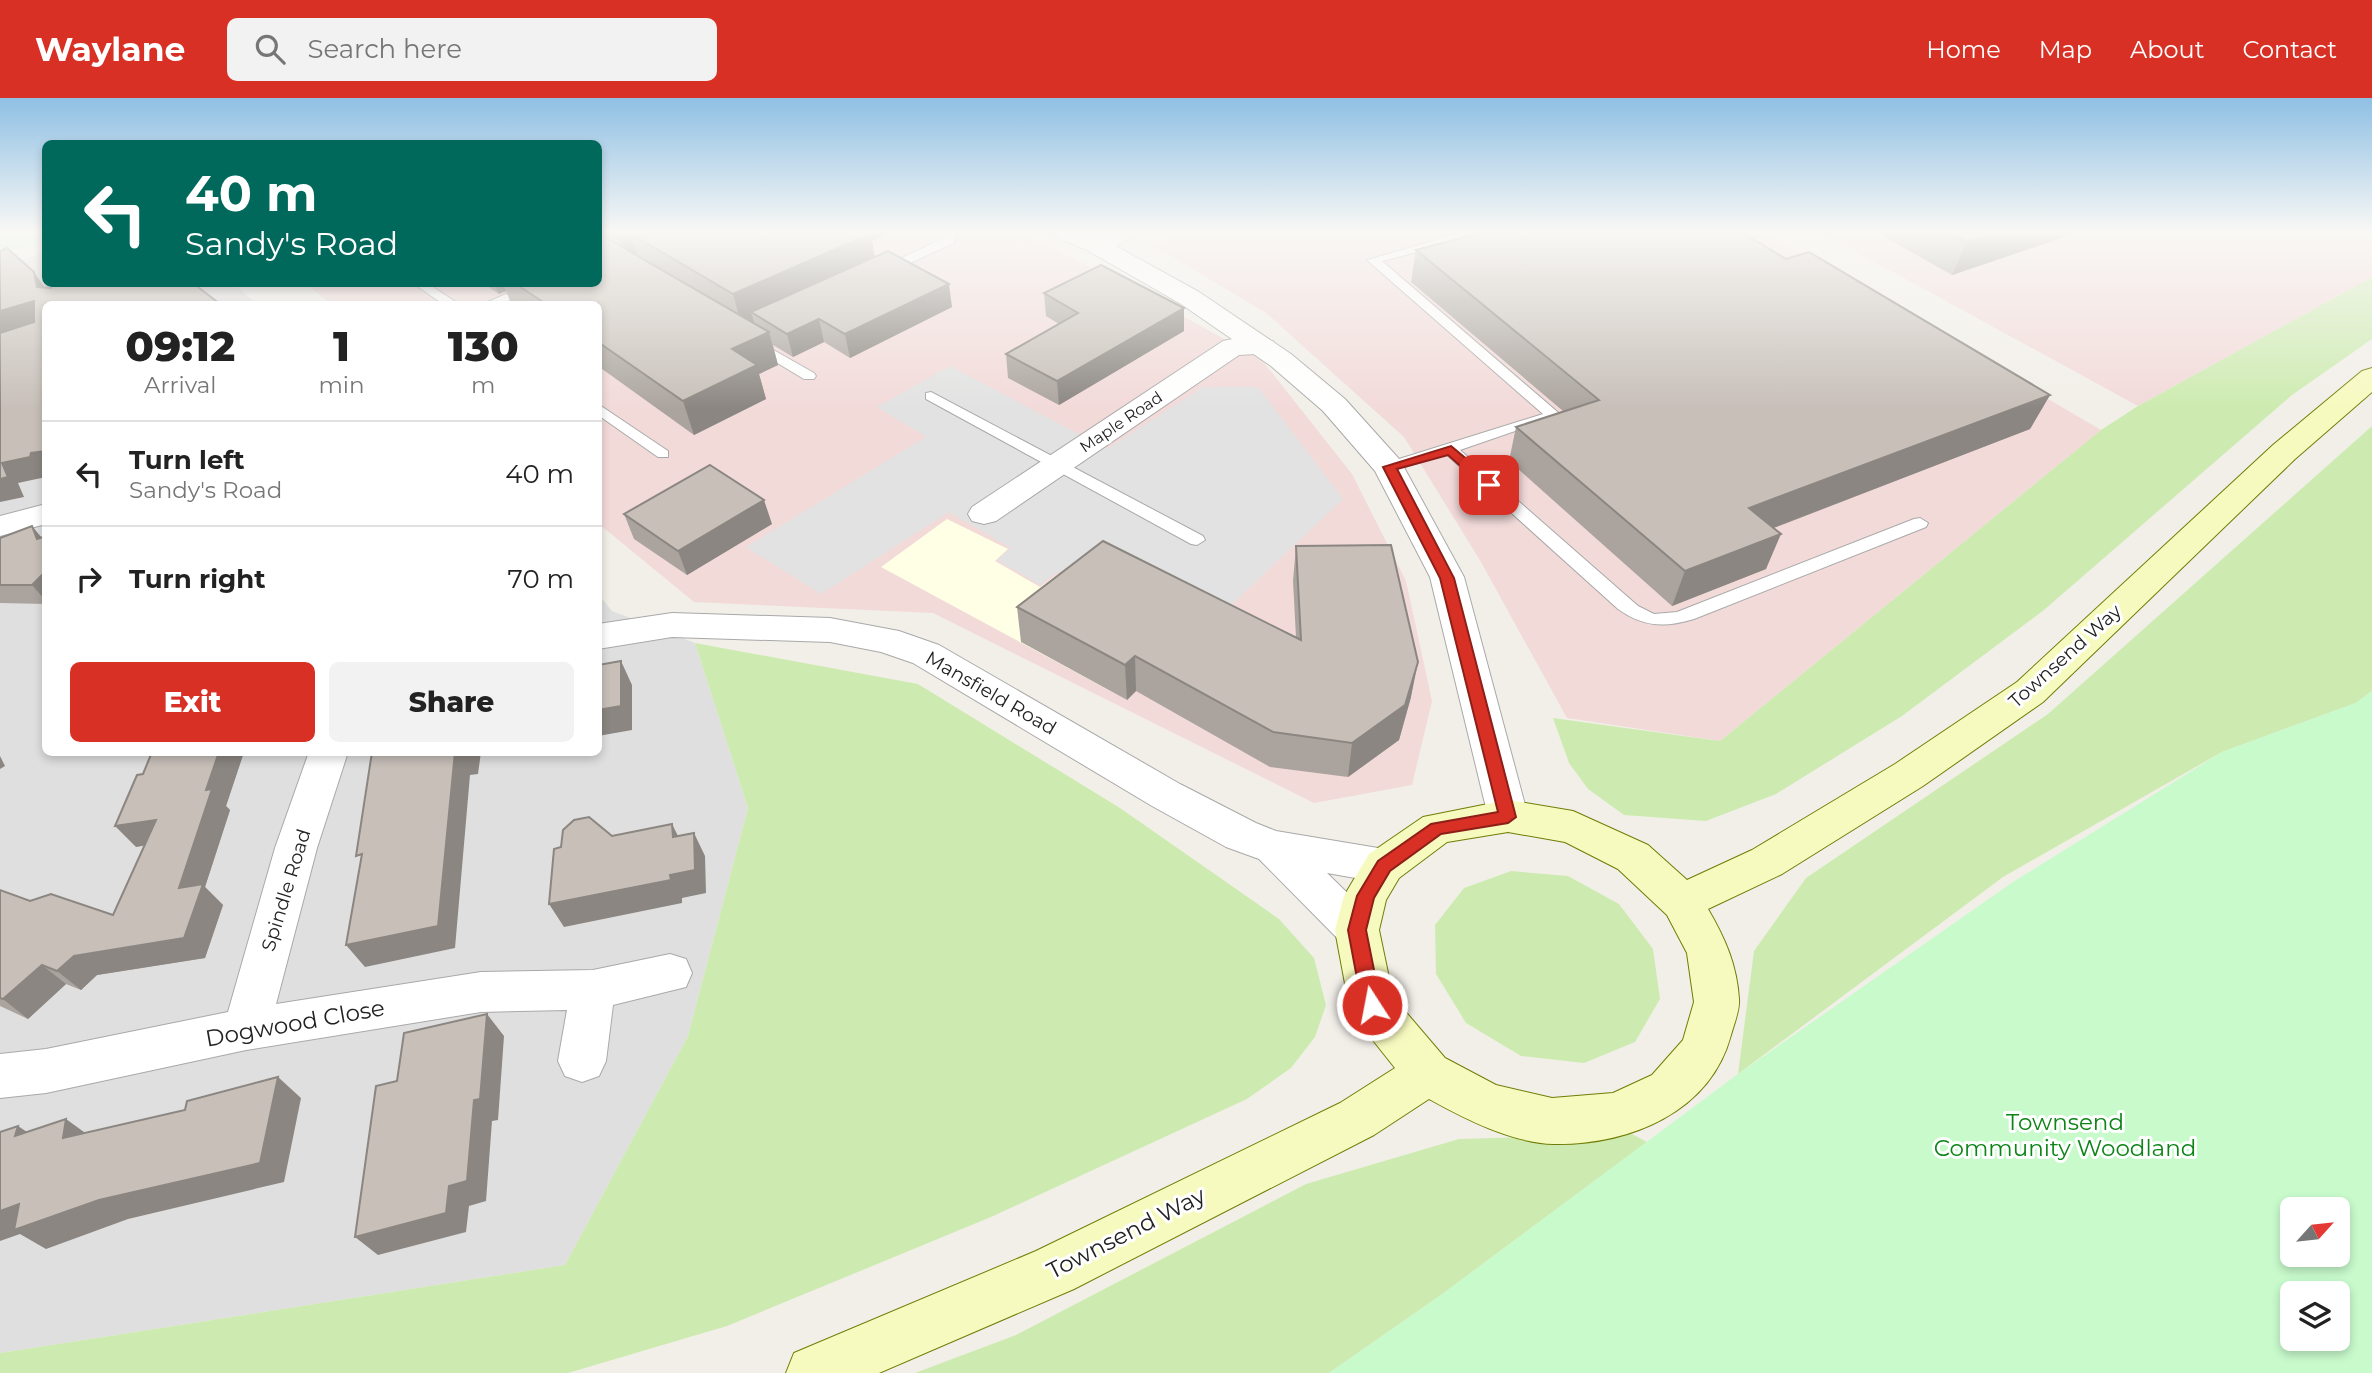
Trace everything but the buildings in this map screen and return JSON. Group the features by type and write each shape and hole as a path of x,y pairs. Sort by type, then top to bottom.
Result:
{"main road":[{"name":"Townsend Way","path":"1682,902 1767,862 1909,775 2030,692 2284,452 2372,377"},
{"path":"1508,817 1573,827 1633,857 1682,902 1709,951 1717,1002 1703,1051 1669,1091 1616,1116 1552,1121 1487,1106 1428,1073 1372,1005 1357,930 1365,896 1384,866 1437,828 1508,817"},
{"name":"Townsend Way","path":"814,1373 1055,1270 1357,1119 1428,1073"}],"street":[{"path":"1177,290 1263,347 1334,405 1389,467 1447,578 1508,817"},
{"name":"Maple Road","path":"984,514 1233,347 1263,347"},
{"path":"0,526 42,515"},
{"name":"Mansfield Road","path":"602,636 672,625 830,630 886,640 926,654 1166,795 1241,835 1274,847 1384,866"},
{"name":"Spindle Road","path":"246,1029 296,848 328,756"},
{"name":"Mansfield Road","path":"1274,847 1357,930"},
{"name":"Dogwood Close","path":"0,1076 46,1071 246,1029 481,992 593,990 670,973"},
{"path":"582,1061 593,990"}],"lane":[{"path":"430,290 447,301"},
{"path":"498,301 524,290"},
{"path":"1389,467 1451,450 1554,415 1409,290"},
{"path":"753,330 741,335 809,376"},
{"path":"931,396 1197,540"},
{"path":"602,411 663,454"},
{"path":"1451,450 1624,605 1636,614 1660,622 1688,615 1920,523"}],"shaded area":[{"path":"0,290 241,290 254,301 42,301 42,756 602,756 602,599 612,611 695,643 748,808 688,1036 565,1265 0,1353"},
{"path":"314,290 1136,290 1261,359 1352,474 1406,581 1432,701 1412,785 1314,803 933,613 694,602 602,526 602,301 327,301"},
{"path":"1228,290 1863,290 2101,430 1720,741 1567,718 1481,562 1404,437 1266,313"},
{"path":"1927,290 2348,290 2138,406"},
{"path":"950,366 1107,449 1203,387 1258,387 1343,499 1224,612 1082,584 1057,572 1040,585 997,560 1011,548 949,512 821,594 746,547 926,437 877,407"},
{"path":"947,519 1008,549 995,561 1040,587 1058,574 1086,590 1202,626 1127,700 881,567"}],"green space":[{"path":"2348,290 2372,290 2372,339 2292,395 2044,610 1902,716 1776,794 1706,821 1624,815 1588,789 1569,763 1553,718 1720,741 2101,430 2138,406"},
{"path":"2372,426 2372,691 2356,703 2222,752 2003,877 1738,1074 1754,951 1806,878 2048,714"},
{"path":"695,643 918,684 1120,808 1279,919 1314,958 1326,1005 1315,1037 1291,1068 1247,1099 991,1217 727,1326 568,1373 0,1373 0,1353 565,1265 688,1036 748,808"},
{"name":"Townsend Community Woodland","path":"2372,691 2372,1373 1329,1373 1441,1295 1738,1074 2013,882 2222,752 2356,703"},
{"path":"1511,871 1568,876 1619,904 1653,949 1660,999 1635,1042 1584,1063 1521,1056 1466,1023 1436,974 1435,925 1464,888"},
{"path":"1632,1134 1647,1142 1441,1295 1329,1373 915,1373 1016,1335 1306,1184 1459,1139"}],"route":[{"path":"1372,1005 1357,930 1365,896 1384,866 1437,828 1508,817 1447,578 1389,467 1451,450 1489,485"}]}
